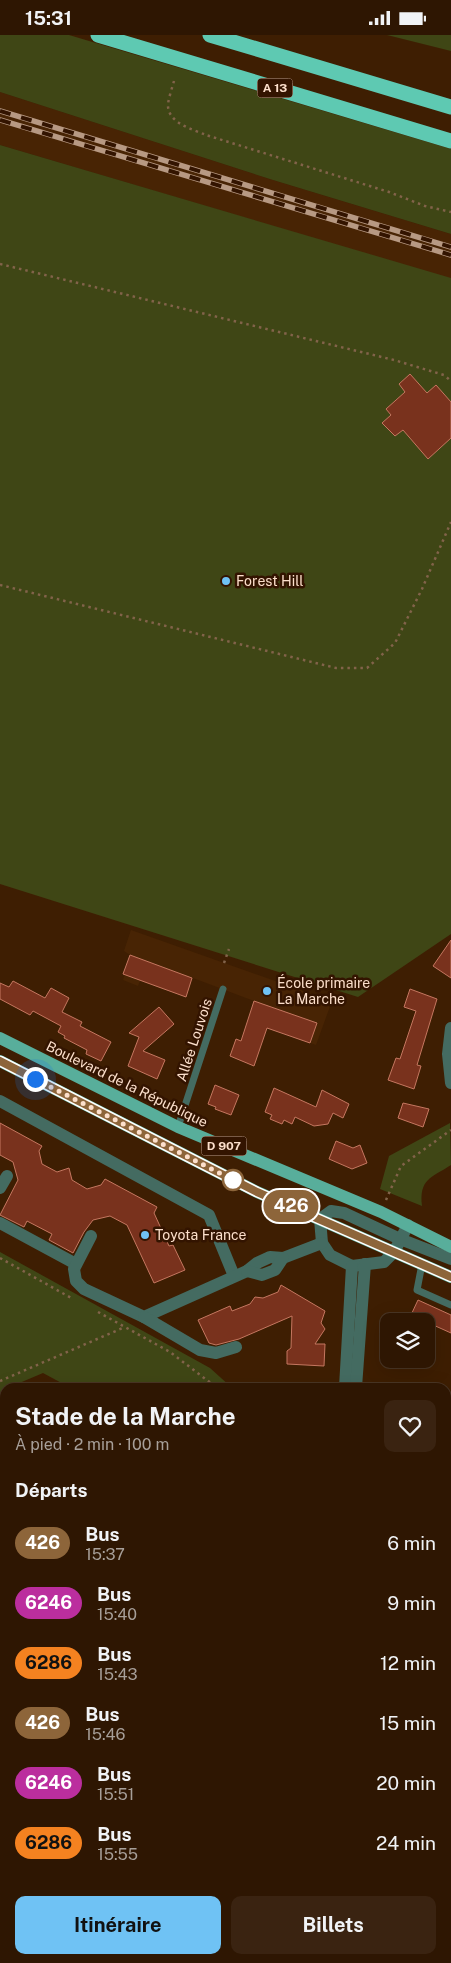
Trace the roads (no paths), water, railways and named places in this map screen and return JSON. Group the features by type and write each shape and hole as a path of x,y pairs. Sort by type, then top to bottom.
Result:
{"highway":[{"name":"A 13","path":"98,35 451,141"},
{"name":"A 13","path":"210,35 451,107"}],"main road":[{"name":"Boulevard de la République","path":"0,1038 178,1127 381,1212 451,1247"},
{"name":"D 907","path":"0,1061 257,1192 451,1277"}],"street":[{"path":"451,1029 448,1053 451,1083"},
{"path":"0,1101 209,1215 234,1276"},
{"path":"0,1188 7,1176"},
{"path":"408,1225 400,1239 394,1252 384,1262 358,1265 330,1255 322,1243 320,1219 331,1211 344,1213 400,1239 451,1259"},
{"path":"0,1223 76,1264"},
{"path":"91,1236 74,1269 76,1281 84,1289 144,1317 200,1350 216,1353 236,1347"},
{"path":"144,1317 246,1271 270,1257 283,1258 322,1243"},
{"path":"346,1383 358,1265"},
{"path":"356,1383 358,1265"}],"lane":[{"name":"Allée Louvois","path":"178,1127 223,989"},
{"path":"422,1264 418,1290 451,1305"}],"railway":[{"path":"0,111 451,247"},
{"path":"0,120 451,255"}],"place":[{"name":"Forest Hill","path":"226,581"},
{"name":"École primaire La Marche","path":"267,991"},
{"name":"Toyota France","path":"145,1235"}]}
